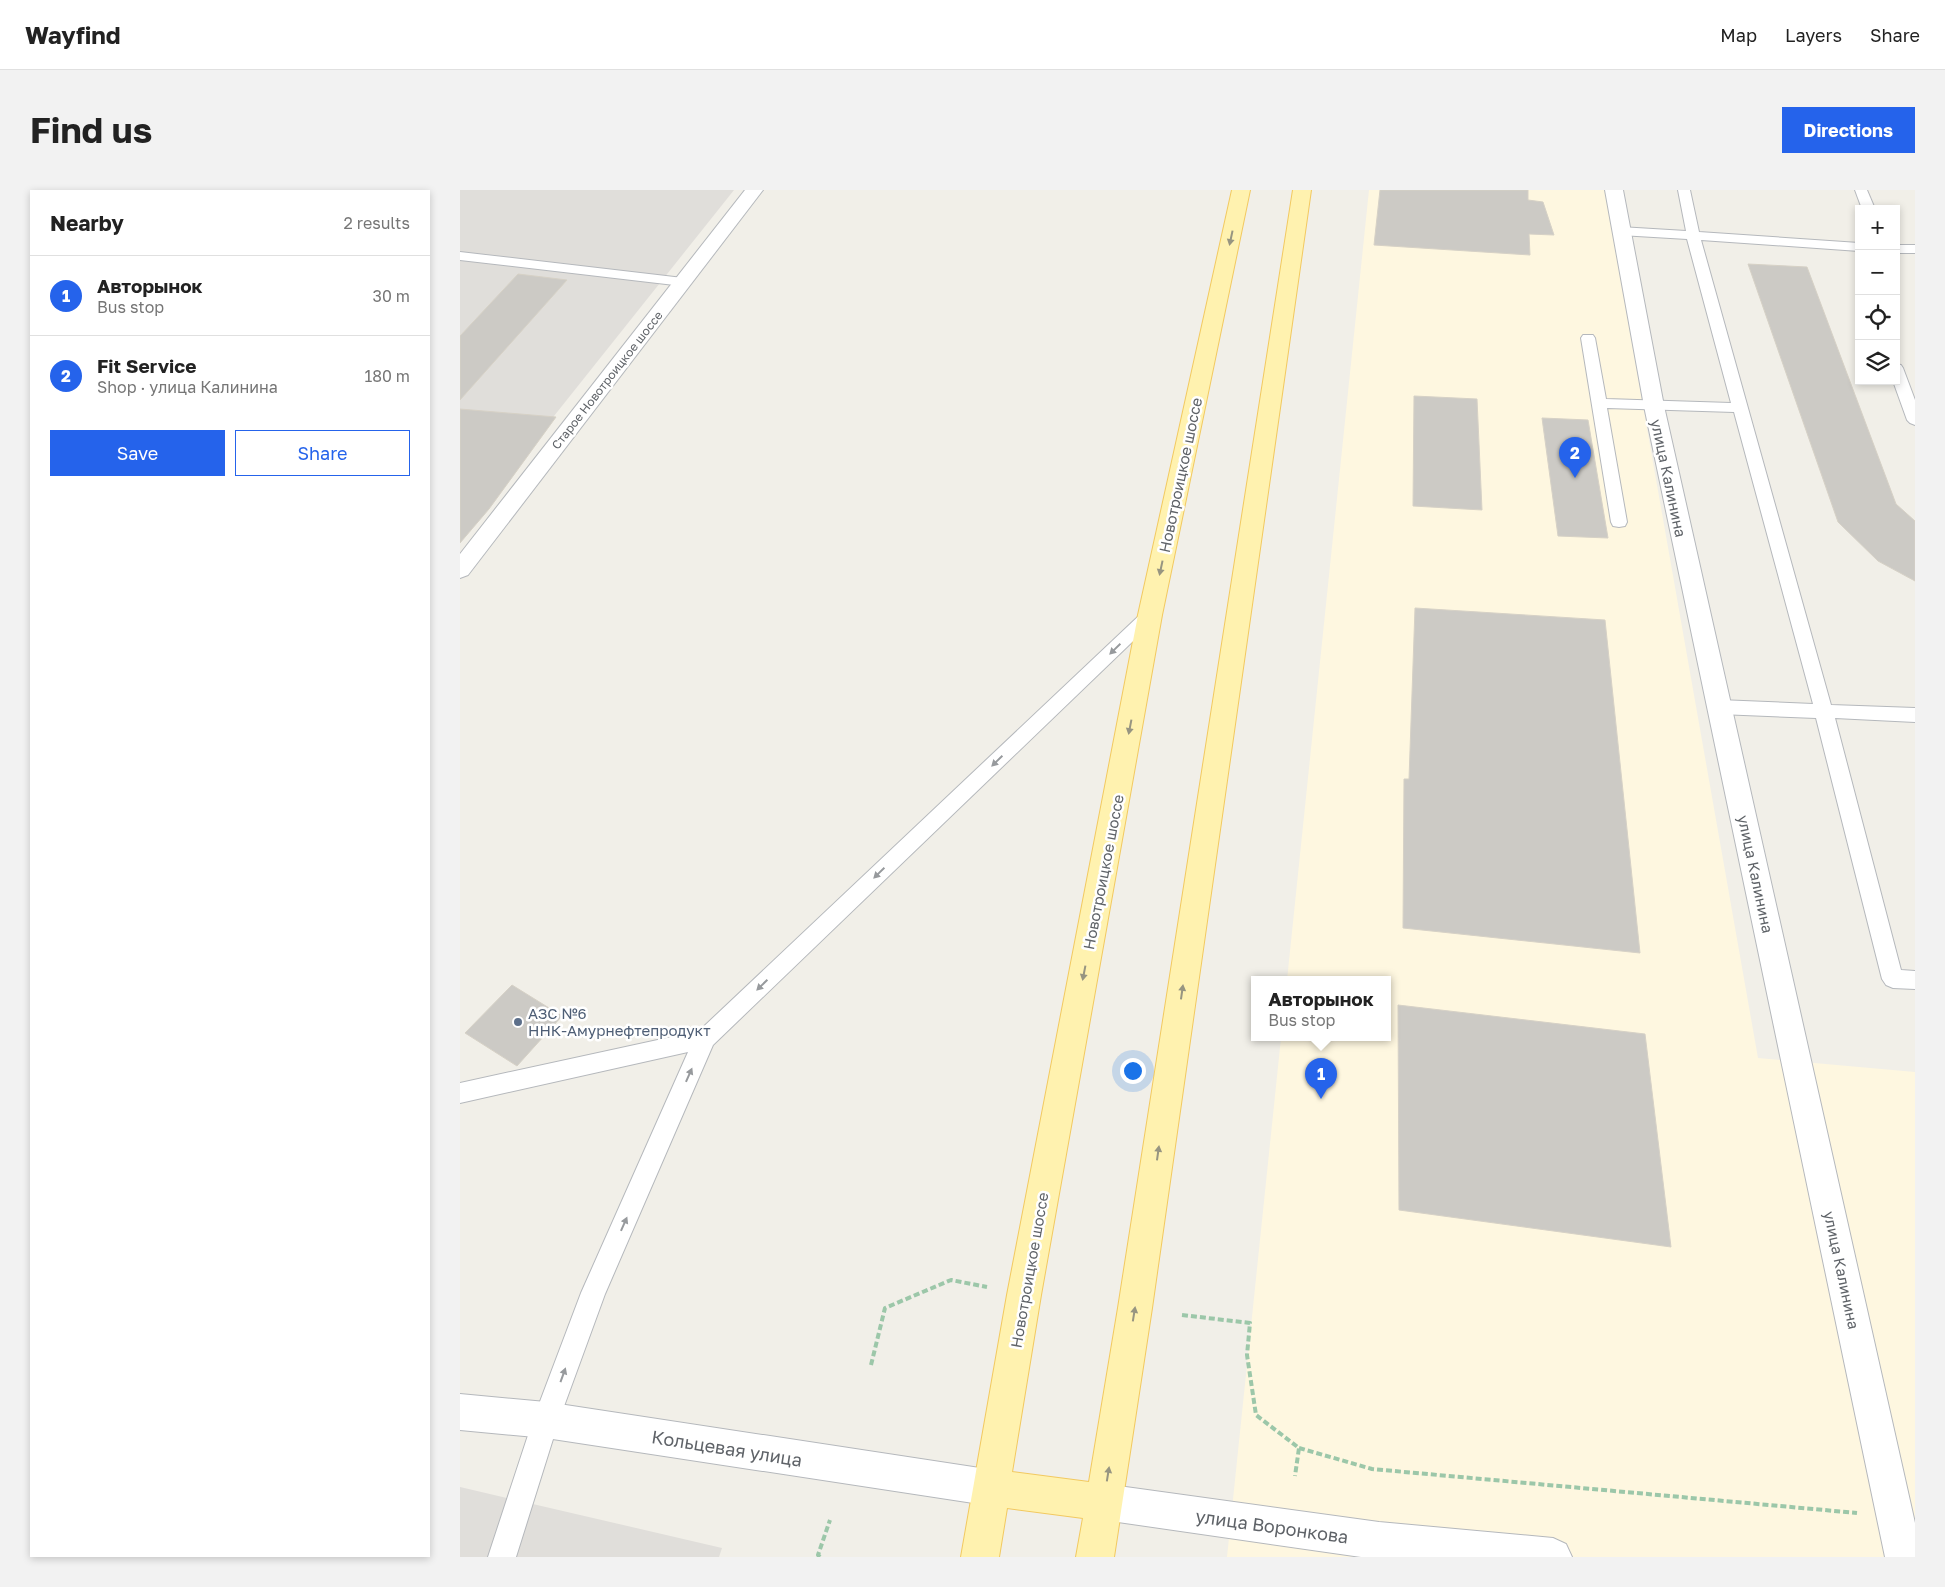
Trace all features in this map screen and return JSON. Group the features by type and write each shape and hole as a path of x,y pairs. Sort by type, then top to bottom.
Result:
{"main road":[{"name":"Новотроицкое шоссе","path":"980,1557 1024,1295 1150,615 1241,190"},
{"path":"1095,1557 1138,1288 1302,190"},
{"name":"улица Воронкова","path":"993,1488 1104,1502"}],"street":[{"name":"Старое Новотроицкое шоссе","path":"460,570 754,190"},
{"name":"улица Калинина","path":"1614,190 1620,231 1654,406 1904,1557"},
{"name":"Кольцевая улица","path":"460,1412 546,1420 993,1488"},
{"name":"улица Воронкова","path":"1104,1502 1379,1541 1553,1557"}],"lane":[{"path":"1684,190 1693,236 1824,712 1893,979 1915,980"},
{"path":"1861,190 1867,205"},
{"path":"1620,231 1855,246"},
{"path":"1900,249 1915,249"},
{"path":"460,256 683,282"},
{"path":"1588,338 1619,522"},
{"path":"1900,379 1915,420"},
{"path":"1599,404 1741,408"},
{"path":"502,1557 546,1420 594,1293 704,1039 1150,615"},
{"path":"1719,707 1915,715"},
{"path":"460,1092 704,1039"}],"path":[{"path":"871,1365 885,1308 951,1280 987,1287"},
{"path":"1182,1314 1250,1323 1247,1355 1256,1415 1299,1448 1372,1469 1896,1516"},
{"path":"1295,1476 1299,1448"},
{"path":"820,1557 818,1555 830,1520"}],"shaded area":[{"path":"460,190 734,190 460,534"},
{"path":"1369,190 1605,190 1758,1058 1915,1072 1915,1557 1227,1557 1281,1041 1391,1041 1391,976 1287,976"},
{"path":"460,1487 722,1548 719,1557 460,1557"}],"building":[{"path":"1380,190 1528,190 1528,200 1543,202 1554,235 1529,234 1530,255 1374,245"},
{"path":"1748,264 1807,267 1896,504 1915,521 1915,581 1878,561 1838,522"},
{"path":"518,274 567,280 460,400 460,336"},
{"path":"1414,396 1477,399 1482,510 1413,506"},
{"path":"460,409 556,417 489,509 460,543"},
{"path":"1542,418 1588,420 1608,538 1558,536"},
{"path":"1415,608 1605,620 1640,953 1403,928 1404,779 1409,779"},
{"path":"512,985 562,1016 517,1066 465,1033"},
{"path":"1398,1005 1645,1034 1671,1247 1399,1210"}],"place":[{"name":"Fit Service","path":"1575,478"},
{"name":"АЗС №6 ННК-Амурнефтепродукт","path":"518,1022"},
{"name":"Авторынок","path":"1321,1099"}]}
